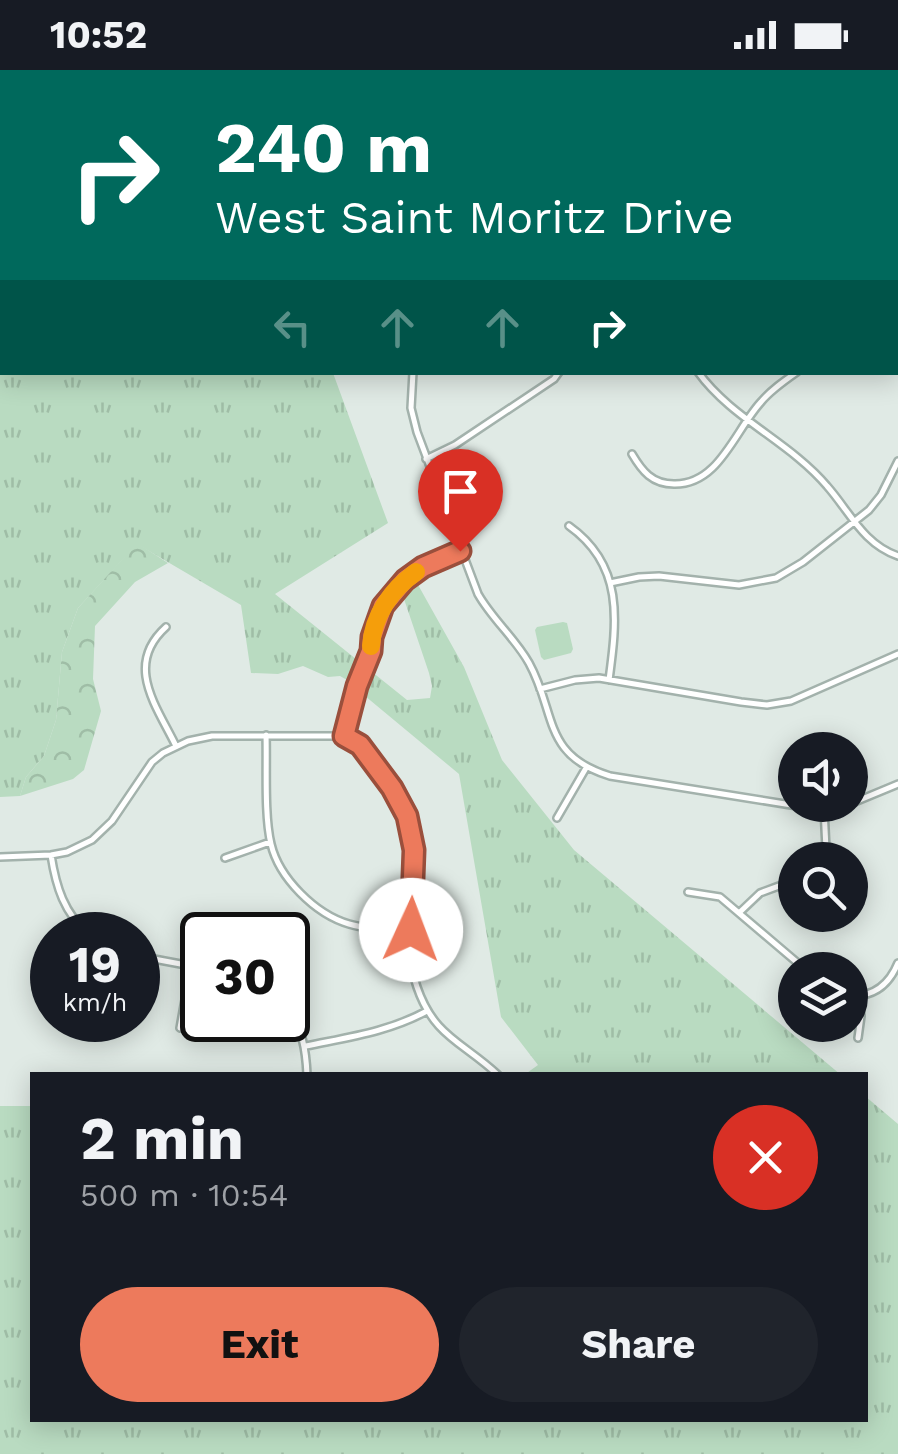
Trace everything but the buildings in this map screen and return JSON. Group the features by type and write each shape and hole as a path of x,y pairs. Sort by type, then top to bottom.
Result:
{"street":[{"path":"412,375 410,408 460,551 486,609 521,651 540,689 552,729 571,756 586,768 610,776 778,801"},
{"path":"426,459 455,446 557,375"},
{"path":"701,375 720,398 808,466 874,544 898,556"},
{"path":"632,454 646,474 659,482 689,483 709,472 748,418 793,375"},
{"path":"610,582 640,576 740,586 788,572 870,510 898,461"},
{"path":"569,526 590,542 610,582 616,622 609,680"},
{"path":"344,736 379,614 405,580 423,567 460,551"},
{"path":"166,628 152,640 144,668 151,697 176,746"},
{"path":"540,689 576,680 609,680 767,705 791,700 898,654"},
{"path":"266,735 270,842 282,871 303,894 341,922 364,928 411,930"},
{"path":"0,857 51,855 80,847 103,832 144,770 163,753 200,737 344,736 360,745 407,816 414,850 412,972 428,1010 448,1037 494,1072"},
{"path":"557,818 586,768"},
{"path":"868,796 898,784"},
{"path":"225,858 270,842"},
{"path":"51,855 60,896 68,912"},
{"path":"740,912 760,893 778,886"},
{"path":"688,892 720,898 786,952"},
{"path":"868,994 884,986 898,964"},
{"path":"306,1046 388,1029 428,1010"},
{"path":"305,1042 307,1072"}],"green space":[{"path":"0,375 334,375 388,523 275,594 407,700 430,698 432,686 403,596 417,583 464,667 502,760 574,850 778,1022 778,1042 802,1042 837,1072 528,1072 538,1065 501,1017 459,774 340,676 328,677 303,666 278,674 251,673 241,605 137,544 78,608 62,652 56,720 44,756 26,777 20,796 0,797"},
{"path":"137,543 168,563 135,582 95,626 93,679 101,711 84,770 73,779 20,796 26,777 44,756 56,720 62,652 78,608"},
{"path":"567,623 571,653 544,660 535,630"},
{"path":"868,1099 898,1124 898,1454 0,1454 0,1106 30,1106 30,1422 868,1422"}],"slow traffic":[{"path":"371,646 383,606 416,572"}],"route":[{"path":"411,930 414,850 407,816 401,801 360,745 344,736 383,606 405,580 423,567 460,551"}]}
